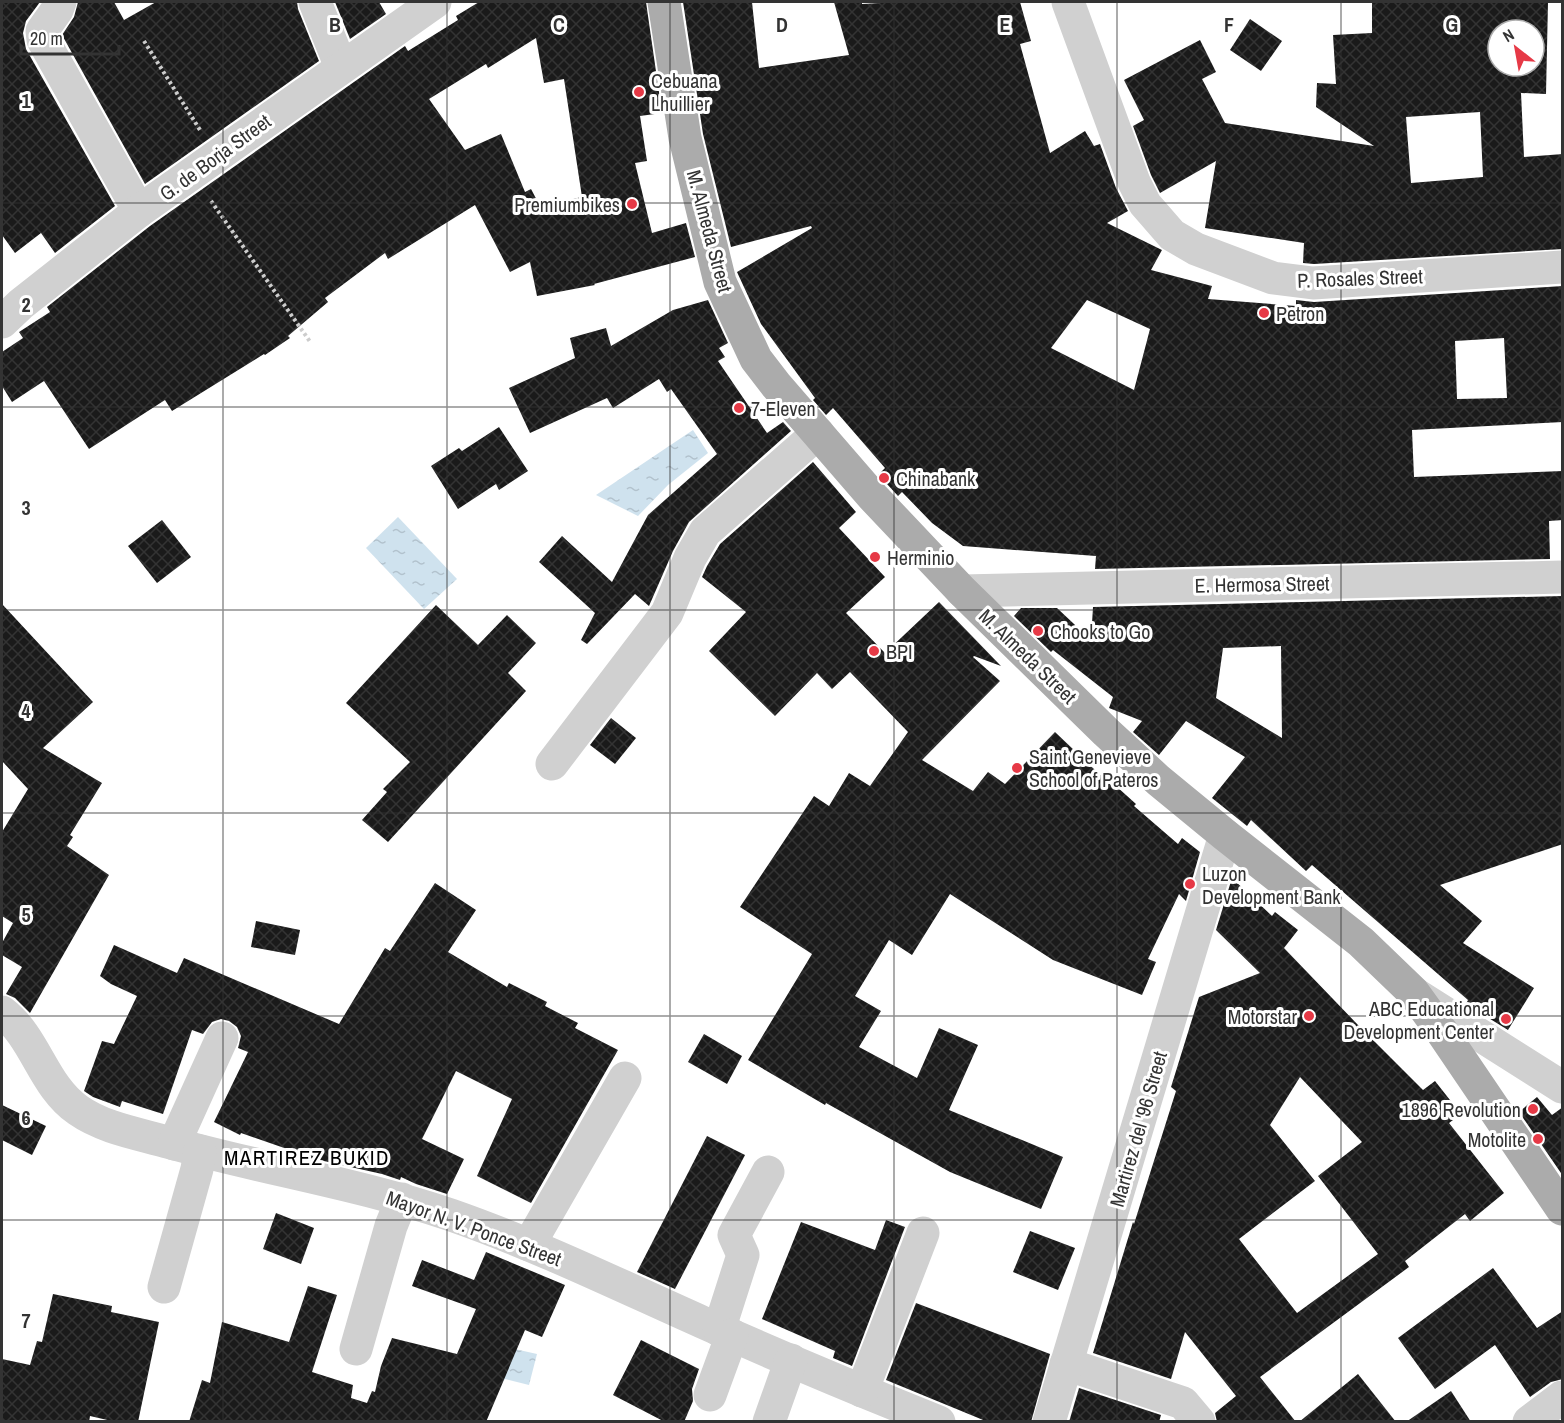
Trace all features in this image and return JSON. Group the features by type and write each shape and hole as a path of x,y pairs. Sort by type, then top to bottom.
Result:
{"main road":[{"name":"M. Almeda Street","path":"664,2 685,138 720,282 756,359 873,497 962,591 1106,732 1158,780 1224,835 1362,942 1413,992 1563,1209"}],"street":[{"path":"60,2 42,32 43,40 139,211"},
{"path":"315,2 341,67"},
{"name":"G. de Borja Street","path":"2,322 21,304 139,211 435,2"},
{"name":"P. Rosales Street","path":"1068,2 1134,182 1145,204 1172,235 1196,249 1273,278 1313,284 1563,267"},
{"path":"552,764 667,613 690,558 705,532 818,433"},
{"name":"E. Hermosa Street","path":"962,591 1563,577"},
{"name":"Martirez del '96 Street","path":"1049,1422 1224,835"},
{"path":"1413,992 1563,1087"},
{"name":"Mayor N. V. Ponce Street","path":"2,1012 25,1036 62,1096 78,1111 104,1124 187,1147 402,1199 529,1245 725,1333 939,1422"},
{"path":"164,1287 197,1169 187,1147 222,1038"},
{"path":"529,1245 625,1078"},
{"path":"710,1395 743,1255 734,1235 768,1172"},
{"path":"356,1349 391,1226 402,1199"},
{"path":"862,1391 923,1233"},
{"path":"769,1422 791,1360"},
{"path":"1065,1364 1187,1416"},
{"path":"1529,1422 1563,1397"}],"path":[{"path":"144,41 204,164 311,343"}],"water":[{"path":"693,430 708,453 668,485 638,516 596,495"},
{"path":"398,517 457,579 424,609 366,548"},
{"path":"487,1343 537,1354 529,1385 505,1379 498,1388"}],"building":[{"path":"2,2 40,2 26,21 23,33 26,49 115,206 55,253 41,233 15,253 2,235"},
{"path":"78,2 114,2 124,20 156,2 297,2 319,61 145,184 62,35 74,17"},
{"path":"335,2 379,2 386,14 350,39"},
{"path":"479,2 646,2 662,113 640,116 647,161 635,163 652,233 686,223 695,257 595,285 537,296 530,262 510,272 475,205 388,259 385,253 325,298 328,302 288,336 290,338 265,355 172,411 165,400 89,449 44,381 12,402 2,386 2,352 23,338 19,332 50,312 47,307 150,226 405,46 408,51 458,20 456,16","holes":["536,38 544,83 564,79 582,197 540,206 531,189 525,192 501,134 465,150 429,99 486,64 488,68"]},
{"path":"683,2 752,2 759,68 849,55 834,2 862,2 862,4 1020,2 1031,41 1020,44 1050,153 1085,131 1094,146 1100,144 1116,188 1128,211 1107,223 1162,250 1151,270 1212,286 1208,299 1296,306 1296,300 1314,302 1563,286 1563,422 1412,430 1414,477 1563,471 1563,520 1549,521 1550,559 1095,569 1096,556 963,546 932,523 902,492 898,496 878,475 885,468 833,408 826,415 813,400 815,398 761,324 737,272 812,228 811,226 731,247 703,134","holes":["1087,300 1150,329 1134,390 1051,348","1504,338 1507,398 1457,399 1455,341"]},
{"path":"1372,2 1548,2 1546,94 1521,93 1524,157 1563,154 1563,249 1303,263 1304,243 1205,228 1216,161 1160,193 1133,126 1144,120 1124,80 1200,40 1216,72 1202,79 1225,123 1374,146 1316,107 1317,83 1336,84 1333,35 1372,33","holes":["1480,112 1483,177 1411,183 1406,117"]},
{"path":"1250,19 1282,41 1261,71 1230,50"},
{"path":"708,300 728,343 719,348 725,357 718,361 767,433 783,422 791,431 689,522 673,551 649,606 635,594 587,644 581,640 595,613 539,562 562,536 612,582 648,515 717,454 671,389 667,392 659,379 613,408 607,398 530,433 509,388 575,358 570,338 606,328 611,346 673,310"},
{"path":"499,427 528,471 499,490 496,484 458,509 431,466 459,448 462,451"},
{"path":"813,462 856,512 839,528 885,577 846,613 885,653 939,602 1001,666 973,657 1000,681 922,760 973,791 988,772 1005,784 1055,732 1178,844 1182,838 1200,852 1186,901 1179,894 1148,959 1156,962 1142,995 1053,960 950,894 912,955 889,940 855,996 881,1011 859,1047 917,1078 939,1028 978,1045 949,1110 1063,1157 1041,1209 950,1172 826,1103 825,1105 748,1060 812,954 740,907 814,796 829,806 849,773 870,786 908,732 850,672 832,689 817,673 775,716 709,651 746,612 702,577 707,566 720,544"},
{"path":"162,520 191,557 157,583 128,546"},
{"path":"1563,596 1563,844 1440,885 1482,921 1463,943 1534,988 1508,1030 1466,1004 1468,1000 1312,865 1306,871 1251,820 1247,826 1212,798 1245,757 1186,721 1159,755 1133,732 1142,721 1109,708 1113,697 1053,650 1051,652 1014,616 1021,608 1057,608 1091,640 1093,607","holes":["1281,646 1282,738 1216,698 1223,648"]},
{"path":"2,604 93,702 43,748 102,783 70,835 73,837 67,846 109,875 30,1013 15,998 6,994 22,967 2,955 2,943 13,923 2,916 2,832 28,789 2,761"},
{"path":"436,605 478,645 507,615 536,643 508,673 526,691 388,842 362,820 387,792 383,789 410,762 346,703"},
{"path":"611,718 636,738 615,764 590,745"},
{"path":"1232,878 1272,916 1275,912 1298,930 1284,948 1423,1090 1435,1081 1461,1114 1449,1123 1504,1193 1470,1221 1465,1214 1405,1261 1409,1267 1260,1377 1296,1422 1217,1422 1215,1413 1236,1396 1185,1332 1171,1379 1093,1353 1176,1091 1171,1087 1199,997 1260,973 1216,930","holes":["1300,1077 1362,1142 1318,1176 1378,1254 1297,1313 1239,1239 1315,1181 1270,1125"]},
{"path":"435,883 476,910 448,952 507,987 509,983 547,1002 545,1006 578,1023 575,1028 618,1050 531,1203 477,1176 512,1099 456,1071 422,1139 464,1159 447,1194 401,1177 400,1180 288,1153 290,1150 241,1133 240,1135 214,1122 248,1052 238,1048 241,1036 237,1027 229,1021 221,1019 212,1022 203,1034 192,1030 163,1114 122,1101 120,1107 93,1097 84,1091 102,1041 114,1044 137,996 111,984 100,976 114,945 177,973 184,958 339,1024 385,948 390,951"},
{"path":"256,921 300,930 295,955 251,947"},
{"path":"704,1034 742,1056 727,1084 688,1062"},
{"path":"1537,1097 1552,1115 1563,1107 1563,1176 1519,1112"},
{"path":"2,1105 46,1126 32,1155 2,1140"},
{"path":"707,1136 745,1155 675,1289 637,1272"},
{"path":"276,1213 314,1228 301,1264 263,1249"},
{"path":"886,1220 905,1227 852,1366 833,1358 835,1351 762,1319 801,1222 875,1250"},
{"path":"1030,1231 1075,1248 1058,1290 1013,1272"},
{"path":"486,1252 565,1285 542,1337 525,1330 486,1422 189,1422 202,1380 210,1383 222,1322 289,1342 308,1286 337,1295 312,1372 353,1385 351,1398 367,1403 372,1391 375,1392 381,1366 392,1338 457,1354 476,1309 412,1286 422,1260 474,1280"},
{"path":"1493,1268 1537,1328 1563,1311 1563,1379 1551,1382 1530,1397 1495,1345 1435,1389 1398,1338"},
{"path":"53,1294 112,1306 111,1312 159,1322 138,1422 116,1422 90,1416 89,1422 2,1422 2,1359 30,1365 37,1341 42,1342"},
{"path":"916,1303 1050,1354 1031,1422 988,1422 886,1380"},
{"path":"641,1340 699,1369 692,1389 693,1401 684,1422 665,1422 613,1395"},
{"path":"1358,1374 1396,1422 1299,1422"},
{"path":"1079,1388 1161,1415 1159,1422 1069,1422"},
{"path":"1451,1391 1471,1422 1406,1422"}],"place":[{"name":"Cebuana Lhuillier","path":"639,92"},
{"name":"Premiumbikes","path":"632,204"},
{"name":"Petron","path":"1264,313"},
{"name":"7-Eleven","path":"739,408"},
{"name":"Chinabank","path":"884,478"},
{"name":"Herminio","path":"875,557"},
{"name":"Chooks to Go","path":"1038,631"},
{"name":"BPI","path":"874,651"},
{"name":"Saint Genevieve School of Pateros","path":"1017,768"},
{"name":"Luzon Development Bank","path":"1190,884"},
{"name":"Motorstar","path":"1309,1016"},
{"name":"ABC Educational Development Center","path":"1506,1019"},
{"name":"1896 Revolution","path":"1533,1109"},
{"name":"Motolite","path":"1538,1139"}],"district":[{"name":"MARTIREZ BUKID","path":"307,1157"}]}
